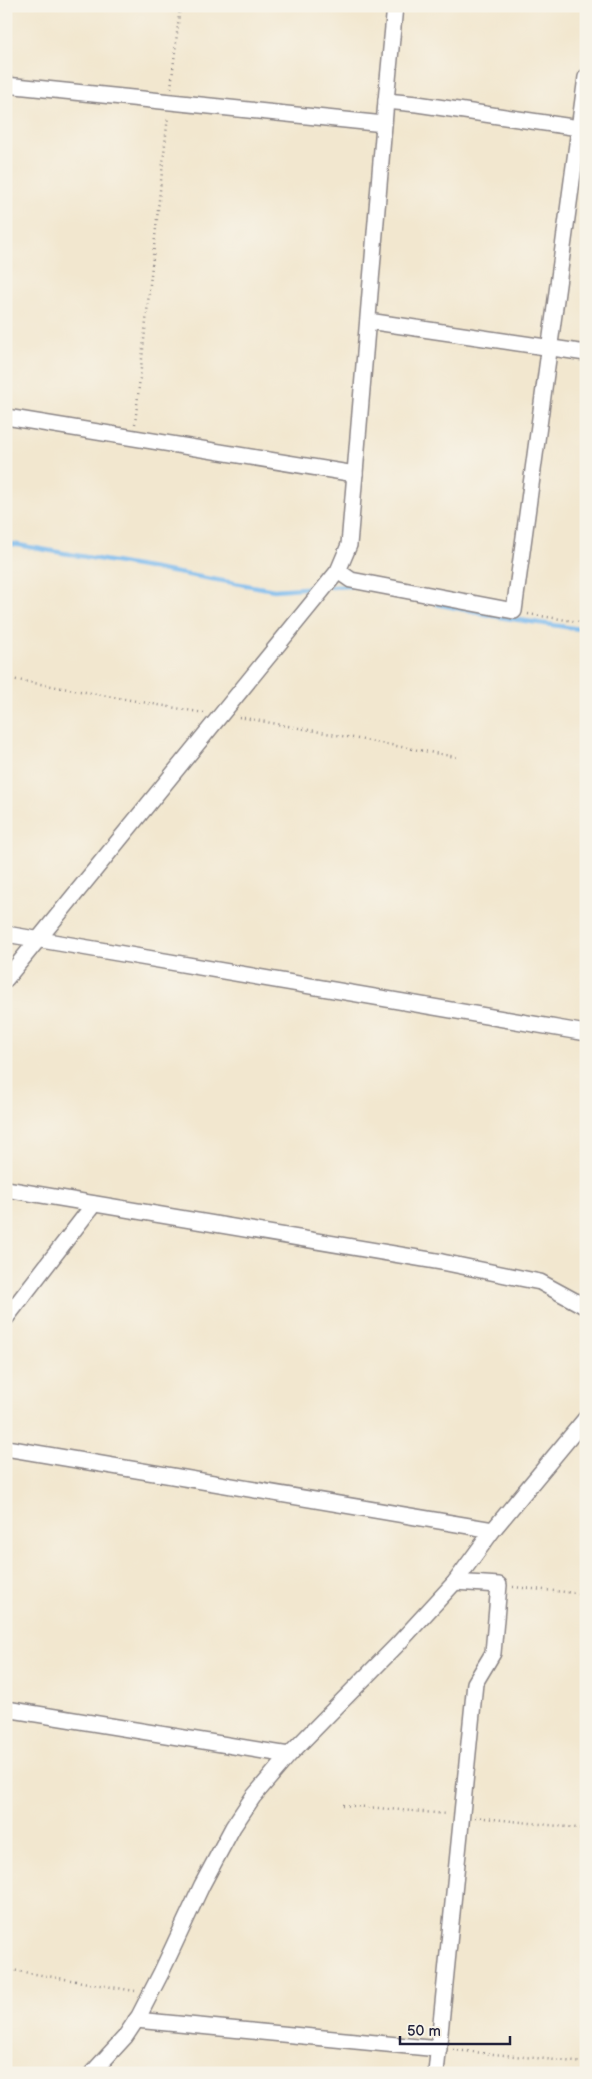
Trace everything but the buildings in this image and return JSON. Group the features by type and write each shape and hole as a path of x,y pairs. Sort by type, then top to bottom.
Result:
{"street":[{"path":"6,979 338,571 349,545 395,6"},
{"path":"338,571 350,580 514,611 582,128 586,77"},
{"path":"6,85 384,124"},
{"path":"386,101 582,128"},
{"path":"368,321 586,353"},
{"path":"6,417 355,474"},
{"path":"6,934 586,1032"},
{"path":"6,1189 442,1262 540,1282 586,1307"},
{"path":"6,1318 94,1204"},
{"path":"92,2073 125,2037 136,2020 202,1885 233,1827 253,1797 289,1755 397,1645 455,1582 492,1530 586,1418"},
{"path":"6,1448 492,1530"},
{"path":"436,2073 475,1684 492,1653 499,1585 455,1582"},
{"path":"6,1709 289,1755"},
{"path":"136,2020 439,2049"}],"path":[{"path":"134,438 180,6"},
{"path":"499,1585 586,1594"},
{"path":"6,1969 150,1993"},
{"path":"439,2049 586,2063"}],"waterway":[{"path":"6,543 274,590 319,587"},
{"path":"331,587 351,586"},
{"path":"437,604 499,617 586,630"}]}
